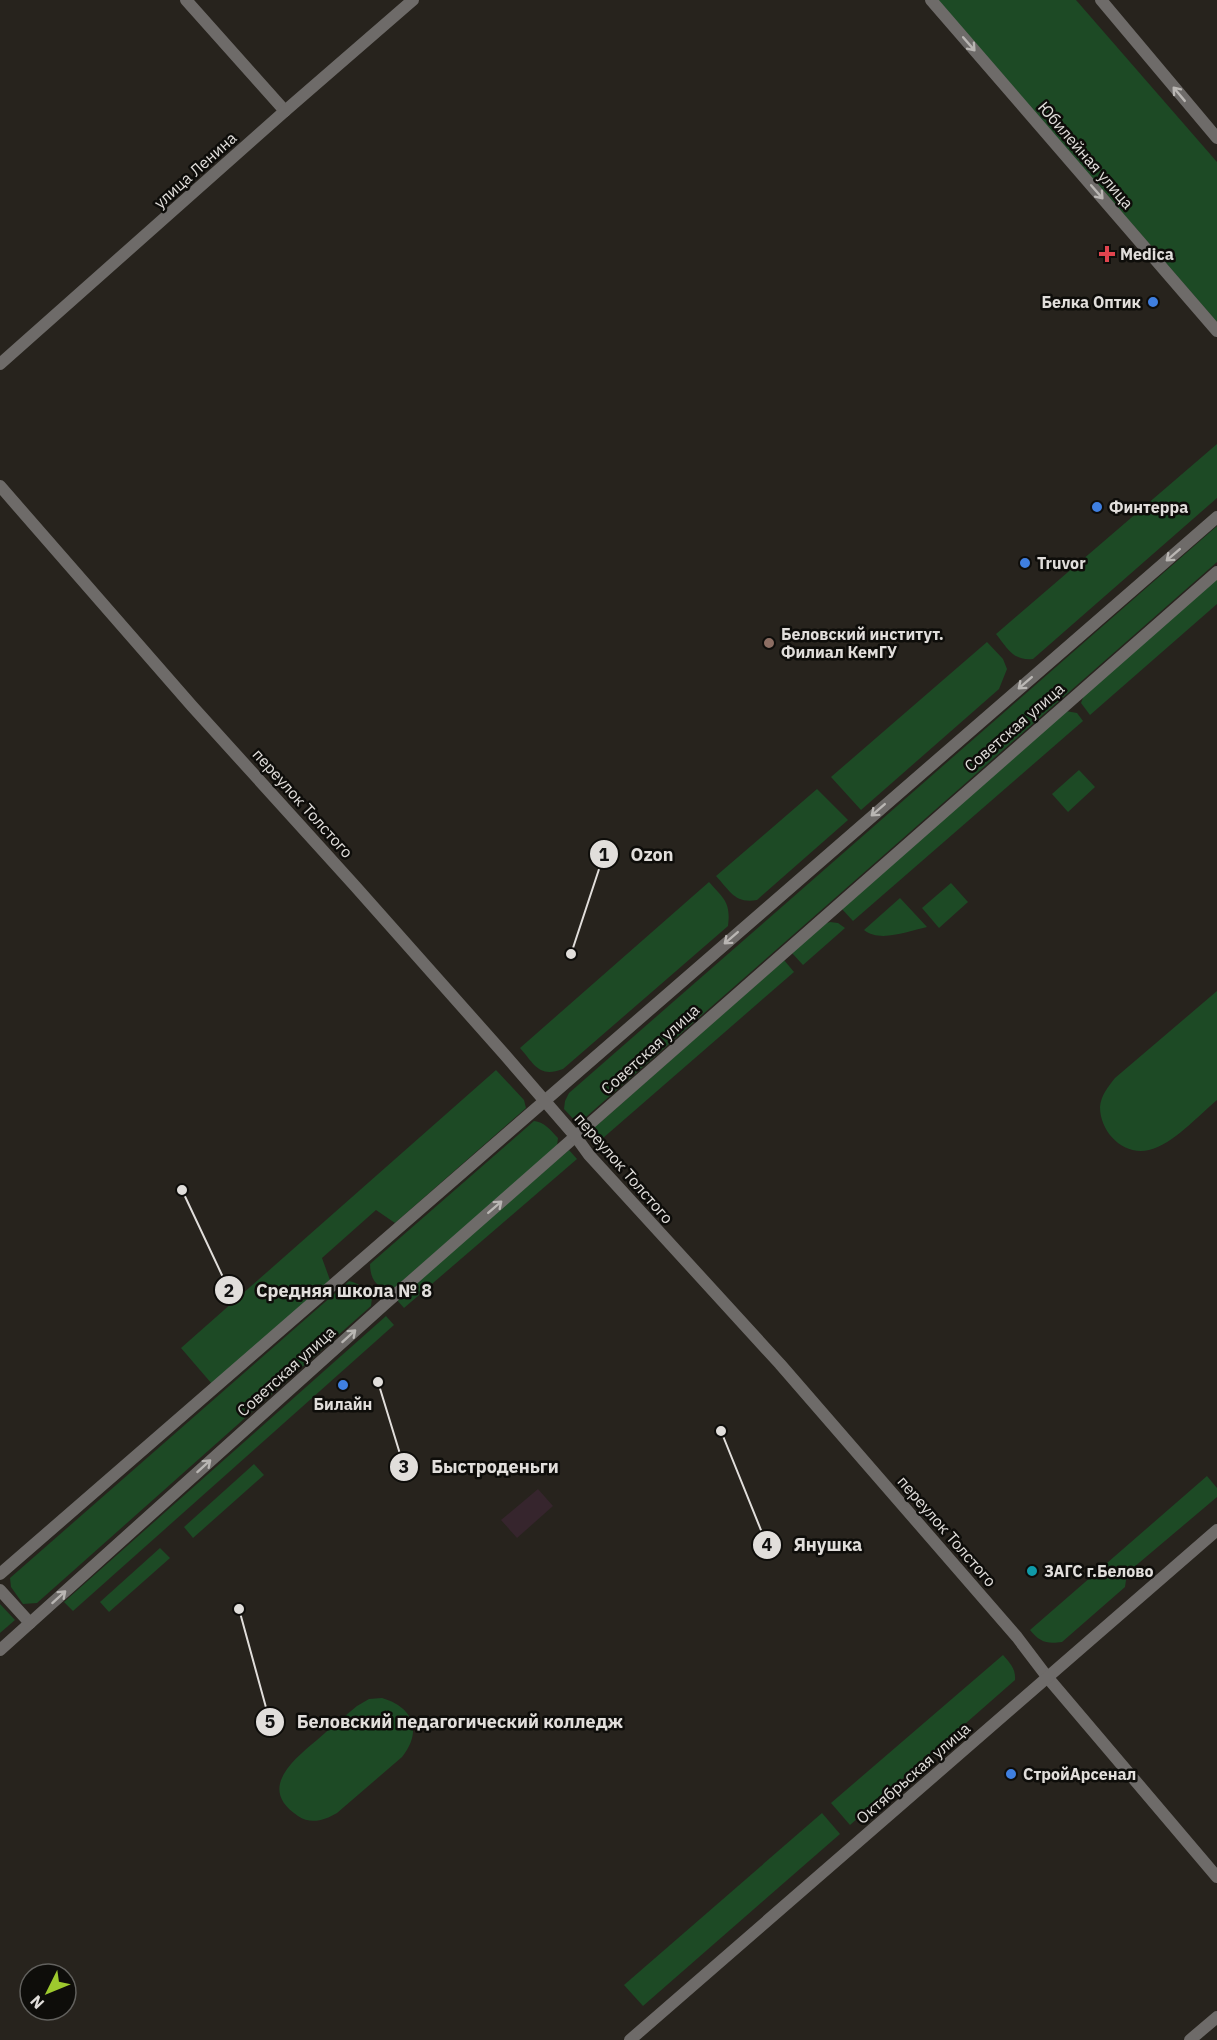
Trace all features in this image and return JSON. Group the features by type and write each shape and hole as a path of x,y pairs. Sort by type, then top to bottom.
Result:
{"street":[{"path":"186,0 285,111"},
{"name":"улица Ленина","path":"0,364 413,0"},
{"name":"Юбилейная улица","path":"931,0 1217,331"},
{"path":"1101,0 1217,138"},
{"name":"переулок Толстого","path":"0,486 185,698 363,894 576,1137 589,1155 780,1364 1017,1637 1048,1678 1217,1877"},
{"name":"Советская улица","path":"0,1574 1217,517"},
{"name":"Советская улица","path":"0,1650 386,1303 1217,572"},
{"name":"Октябрьская улица","path":"630,2040 1217,1530"},
{"path":"0,1590 30,1623"},
{"path":"1190,2040 1217,2017"}],"shaded area":[{"path":"538,1489 553,1506 517,1538 501,1520"}],"green space":[{"path":"938,0 1076,0 1217,162 1217,322"},
{"path":"1217,444 1217,498 1033,659 1020,658 1011,653 996,634"},
{"path":"1217,526 1217,562 578,1124 564,1109 569,1093"},
{"path":"1217,577 1217,604 1090,715 1081,703 1084,695"},
{"path":"987,642 1003,659 1007,669 999,689 861,810 831,777"},
{"path":"1066,711 1077,713 1083,721 853,921 842,909"},
{"path":"1079,770 1095,787 1068,812 1052,794"},
{"path":"817,789 848,820 757,900 743,900 729,891 716,876"},
{"path":"709,882 727,906 728,926 563,1069 548,1072 538,1068 520,1048"},
{"path":"951,883 968,902 939,928 922,908"},
{"path":"900,898 927,927 886,936 878,936 864,930"},
{"path":"838,923 845,928 803,965 792,953 824,924"},
{"path":"784,960 794,972 595,1145 591,1140 595,1127"},
{"path":"1217,991 1217,1100 1176,1136 1158,1147 1139,1151 1122,1146 1109,1133 1101,1116 1100,1107 1105,1091 1115,1078"},
{"path":"496,1070 524,1100 526,1108 395,1223 376,1210 322,1258 330,1280 212,1384 181,1348"},
{"path":"534,1121 550,1129 558,1138 557,1146 392,1290 378,1285 371,1274 370,1264"},
{"path":"569,1150 577,1159 404,1308 396,1299"},
{"path":"349,1281 359,1285 367,1292 372,1298 371,1306 37,1603 23,1604 11,1587 10,1578"},
{"path":"386,1316 394,1325 73,1611 64,1602"},
{"path":"254,1464 264,1475 193,1538 184,1527"},
{"path":"1207,1476 1217,1488 1217,1497 1127,1573 1125,1587 1062,1642 1052,1643 1040,1640 1030,1630"},
{"path":"160,1548 170,1558 109,1612 100,1602"},
{"path":"0,1604 15,1620 0,1633"},
{"path":"1003,1655 1013,1669 1015,1680 850,1825 831,1803"},
{"path":"382,1698 401,1707 412,1721 412,1738 402,1757 337,1813 318,1820 303,1819 298,1816 286,1806 280,1796 283,1775 298,1757 357,1706 369,1699"},
{"path":"822,1813 840,1834 643,2006 624,1985"}],"place":[{"name":"Mеdica","path":"1107,254"},
{"name":"Белка Оптик","path":"1153,302"},
{"name":"Финтерра","path":"1097,507"},
{"name":"Truvor","path":"1025,563"},
{"name":"Беловский институт. Филиал КемГУ","path":"769,643"},
{"name":"Ozon","path":"571,954"},
{"name":"Средняя школа № 8","path":"182,1190"},
{"name":"Быстроденьги","path":"378,1382"},
{"name":"Билайн","path":"343,1385"},
{"name":"Янушка","path":"721,1431"},
{"name":"ЗАГС г.Белово","path":"1032,1571"},
{"name":"Беловский педагогический колледж","path":"239,1609"},
{"name":"СтройАрсенал","path":"1011,1774"}]}
